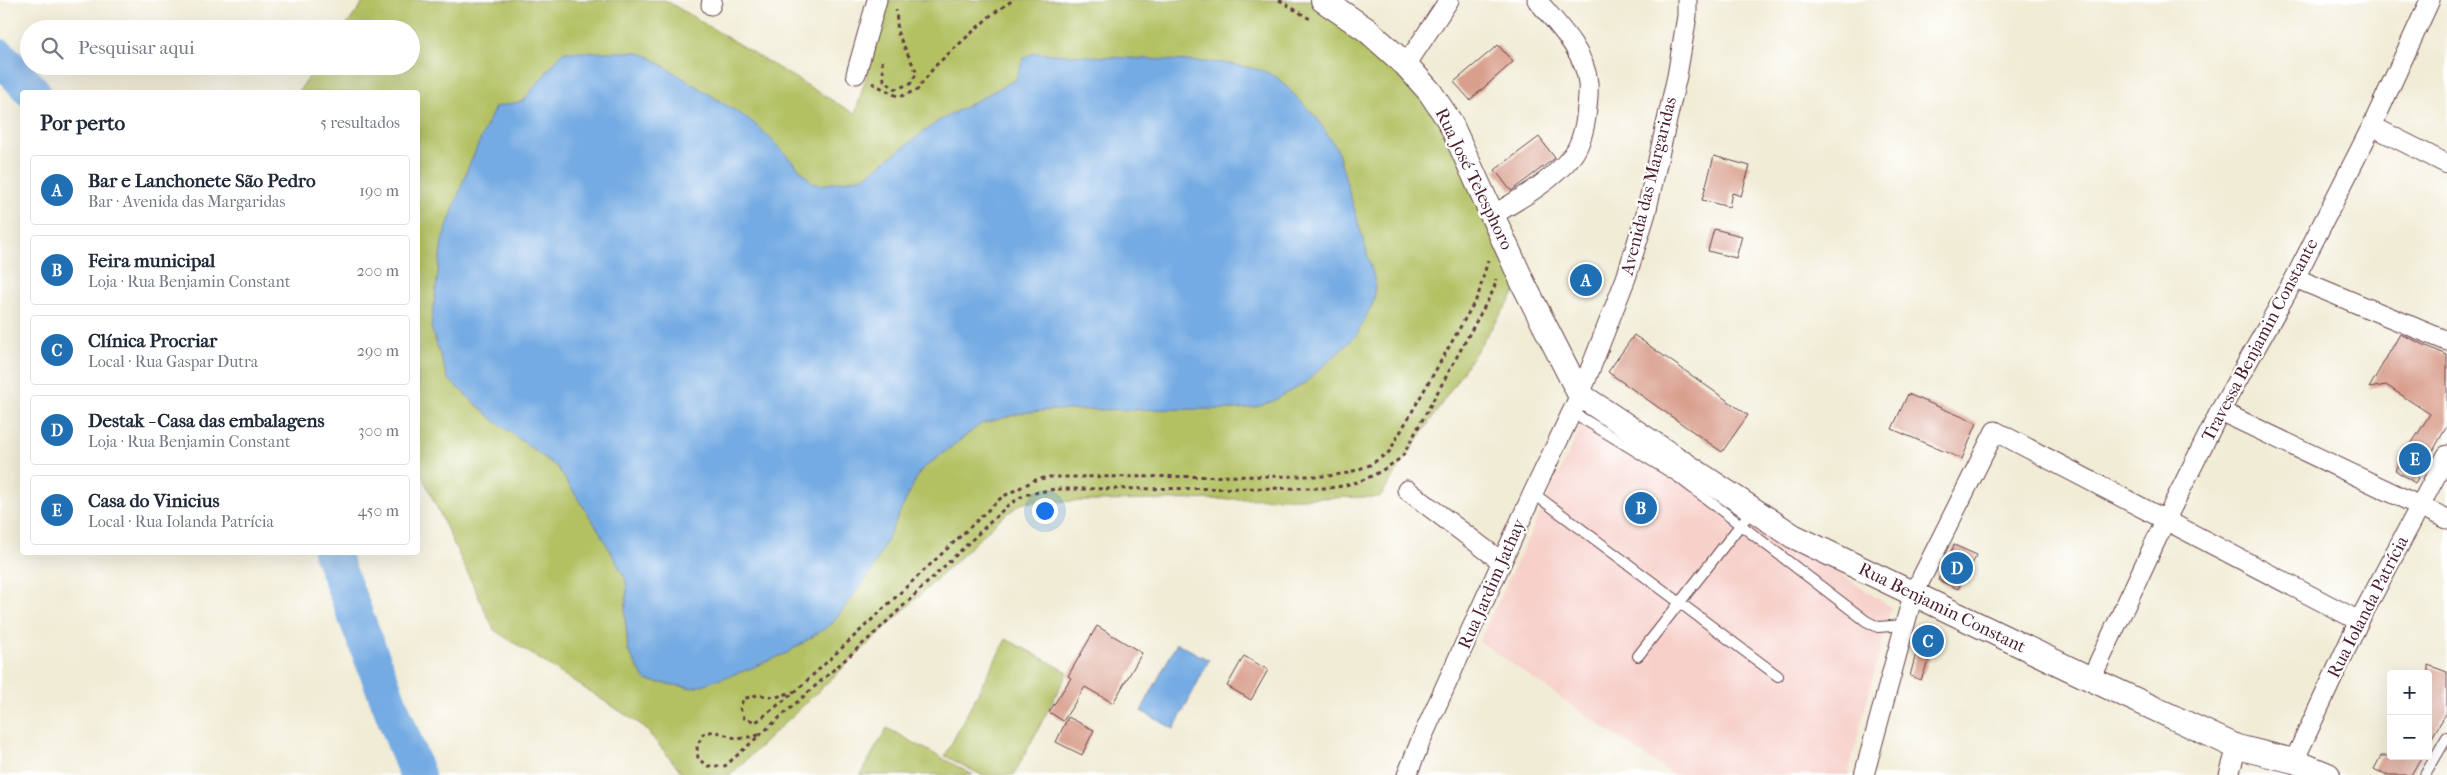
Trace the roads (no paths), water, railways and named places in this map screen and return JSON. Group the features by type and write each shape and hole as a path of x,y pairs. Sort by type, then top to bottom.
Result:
{"street":[{"path":"856,74 877,0"},
{"path":"1406,65 1449,0"},
{"path":"1493,216 1520,199 1563,167 1580,144 1585,121 1588,98 1586,72 1563,30 1536,0"},
{"name":"Avenida das Margaridas","path":"1576,403 1626,278 1646,213 1677,76 1687,16 1687,0"},
{"name":"Travessa Benjamin Constante","path":"2091,680 2165,521 2220,411 2295,278 2372,126 2430,0"},
{"name":"Rua José Telesphoro","path":"1317,10 1367,30 1406,65 1430,92 1450,122 1552,342 1576,403"},
{"path":"2372,126 2447,164"},
{"path":"2295,278 2447,342"},
{"name":"Rua Jardim Jathay","path":"1407,775 1533,492 1576,403"},
{"name":"Rua Benjamin Constant","path":"1576,403 1747,517 1793,536 2091,680 2237,746 2294,761 2328,775"},
{"path":"2220,411 2447,519"},
{"path":"1864,775 1913,595 1995,430 2165,521 2359,620"},
{"name":"Rua Iolanda Patrícia","path":"2294,761 2359,620 2447,455"},
{"path":"1407,490 1502,562"},
{"path":"2229,775 2237,746"}],"lane":[{"path":"1533,492 1778,676"},
{"path":"1638,656 1747,517 1866,620 1878,627 1904,625"},
{"path":"2425,775 2447,737"}],"water":[{"path":"563,52 636,52 648,56 750,120 813,183 821,185 864,177 937,122 1016,79 1024,58 1034,53 1224,63 1261,70 1277,77 1316,117 1337,149 1375,281 1374,301 1356,336 1305,383 1271,402 1256,407 1240,409 1051,410 1022,413 981,424 920,471 871,572 832,624 787,653 747,670 693,688 648,681 643,677 628,650 625,615 627,587 625,578 598,529 557,467 495,421 448,379 431,327 442,241 469,165 495,107 523,101"},
{"path":"1177,643 1209,660 1174,729 1141,711"}],"waterway":[{"path":"0,57 31,90"},
{"path":"332,555 417,775"}],"place":[{"name":"Bar e Lanchonete São Pedro","path":"1586,280"},
{"name":"Casa do Vinicius","path":"2415,459"},
{"name":"Feira municipal","path":"1641,508"},
{"name":"Destak - Casa das embalagens","path":"1957,568"},
{"name":"Clínica Procriar","path":"1928,641"}]}
